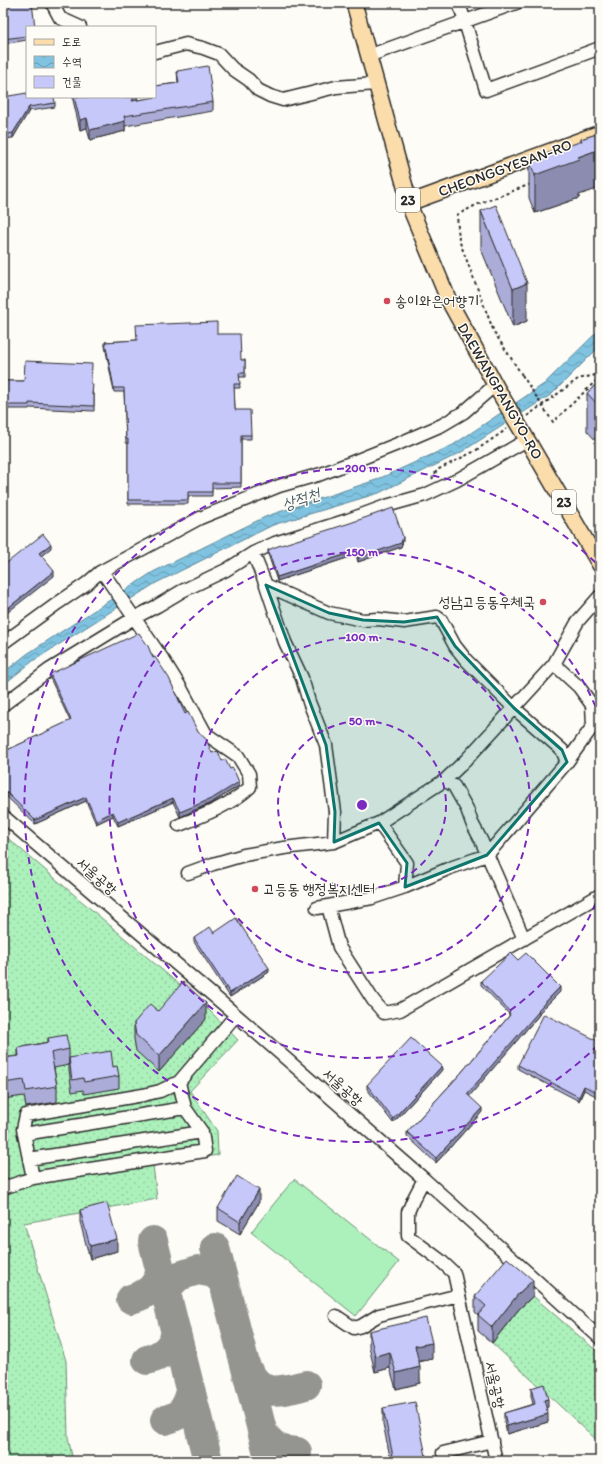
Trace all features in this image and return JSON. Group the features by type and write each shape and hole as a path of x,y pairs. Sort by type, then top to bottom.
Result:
{"main road":[{"name":"DAEWANGPANGYO-RO","path":"354,3 409,203 449,301 497,388 600,565"},
{"name":"CHEONGGYESAN-RO","path":"409,203 600,133"}],"street":[{"path":"52,3 60,18 78,26"},
{"path":"459,3 486,90 600,48"},
{"path":"368,56 516,3"},
{"path":"156,52 186,44 219,54 233,69 249,80 258,90 283,100 336,87 376,84"},
{"path":"3,643 86,584 200,518 279,486 321,474 400,444 442,425 464,412 497,388"},
{"path":"3,705 49,670 132,615 158,606 182,591 226,570 253,553 275,543 425,494 457,480 525,436"},
{"path":"253,553 266,585 285,642 302,678 309,702 326,745 335,812 334,842"},
{"path":"103,575 149,638 182,690 206,734 238,756 249,774 250,787 242,796 179,825"},
{"path":"266,585 329,613 364,620 378,619 404,622 437,617 455,646 466,660 514,708 562,750 567,762"},
{"path":"188,873 244,855 284,848 334,842 379,823 445,780 466,760 554,664 578,621 600,596"},
{"path":"554,664 579,687 592,705 593,726 576,752 487,855 450,868 404,888 372,898 323,907 339,948 373,1000 384,1013 400,1010 600,895"},
{"path":"445,780 454,786 467,809 524,939"},
{"name":"서울공항","path":"3,816 236,1015 424,1179 408,1212 408,1236 440,1260 454,1273 496,1461"},
{"path":"379,823 407,863 404,888"},
{"path":"33,1178 23,1129 26,1115 143,1096 160,1091 179,1082 236,1015"},
{"path":"3,1188 33,1178 205,1151 202,1132 185,1108 179,1082"},
{"path":"24,1134 185,1108"},
{"path":"29,1159 202,1132"},
{"path":"424,1179 600,1338"},
{"path":"336,1316 354,1328 361,1326 379,1315 458,1295"},
{"path":"443,1453 492,1441"}],"path":[{"path":"535,182 476,205 457,215 459,240 494,332 553,422 600,377"}],"highlighted area":[{"path":"266,585 329,613 363,620 404,622 437,617 455,646 514,708 562,750 567,762 487,855 405,887 407,863 379,823 334,842 335,812 326,745"}],"green space":[{"path":"3,834 209,1010 238,1040 190,1091 217,1131 218,1155 153,1165 157,1199 24,1223 66,1361 68,1437 73,1461 3,1461"},
{"path":"294,1179 399,1262 356,1316 251,1232"},
{"path":"533,1296 600,1354 600,1443 492,1343 519,1309"}],"water":[{"path":"600,329 600,346 552,394 460,453 379,493 273,525 156,583 33,661 3,685 3,673 27,654 153,572 267,516 376,480 453,445 544,384"}],"building":[{"path":"3,3 32,3 35,26 26,26 26,36 3,39"},
{"path":"208,66 213,102 124,116 125,121 90,130 87,118 80,120 74,98 134,98 132,101 156,98 156,86 179,83 177,71"},
{"path":"26,93 26,98 54,98 55,103 29,107 13,133 3,135 3,97"},
{"path":"600,133 600,149 578,157 579,159 535,175 529,160"},
{"path":"496,205 527,283 513,289 481,211"},
{"path":"217,322 217,334 240,334 241,360 245,360 245,373 239,373 240,384 234,384 235,410 250,410 251,435 241,435 241,483 212,483 212,492 188,492 188,500 128,500 128,439 126,439 124,388 114,388 105,342 137,340 136,325"},
{"path":"25,361 92,364 91,384 93,384 92,395 94,395 94,406 29,403 29,405 3,405 3,381 24,381"},
{"path":"600,381 600,403 598,405 587,393"},
{"path":"393,508 403,537 401,543 358,558 356,551 277,577 268,550"},
{"path":"43,534 51,544 39,553 54,571 3,612 3,566"},
{"path":"139,633 148,646 153,658 155,657 169,678 185,714 188,712 198,732 206,739 212,753 218,751 222,761 225,759 230,769 233,768 239,782 213,798 180,812 173,798 118,822 113,812 96,820 86,797 35,820 6,792 3,793 3,752 71,720 50,674"},
{"path":"236,918 269,968 230,993 194,938 210,927 214,933"},
{"path":"511,953 518,960 526,953 560,987 538,1010 539,1011 467,1094 482,1108 436,1158 407,1132 461,1073 510,1015 510,1012 481,981"},
{"path":"183,982 206,1003 159,1056 136,1035 134,1023 150,1004 158,1011"},
{"path":"544,1014 600,1042 600,1094 584,1086 579,1097 518,1065"},
{"path":"66,1035 69,1049 51,1053 57,1086 26,1091 24,1080 3,1083 3,1058 19,1056 18,1048 49,1042 48,1038"},
{"path":"411,1038 442,1066 393,1119 367,1085"},
{"path":"111,1051 113,1067 117,1066 119,1076 84,1082 83,1078 72,1080 69,1058"},
{"path":"237,1176 259,1190 240,1222 218,1208"},
{"path":"107,1203 117,1239 90,1246 80,1210"},
{"path":"507,1258 533,1280 519,1293 492,1327 478,1315 486,1306 475,1296"},
{"path":"426,1318 432,1343 415,1346 420,1367 396,1373 390,1352 375,1356 369,1331"},
{"path":"544,1384 548,1399 544,1400 548,1414 507,1426 504,1413 535,1404 531,1388"},
{"path":"415,1402 427,1461 394,1461 383,1408"}],"taxiway":[{"path":"153,1241 208,1461"},
{"path":"215,1248 270,1461"},
{"path":"166,1293 172,1282 179,1276 198,1270 214,1273 224,1282"},
{"path":"131,1299 150,1290 154,1286 161,1271"},
{"path":"147,1360 162,1354 171,1344 176,1334"},
{"path":"246,1368 258,1384 272,1390 287,1390 306,1385"},
{"path":"165,1420 179,1414 182,1411 191,1392"},
{"path":"263,1433 277,1447 297,1452"}],"place":[{"name":"송이와은어향기","path":"387,301"},
{"name":"성남고등동우체국","path":"543,602"},
{"name":"고등동 행정복지센터","path":"255,889"}],"water label":[{"name":"상적천","path":"301,499"}]}
